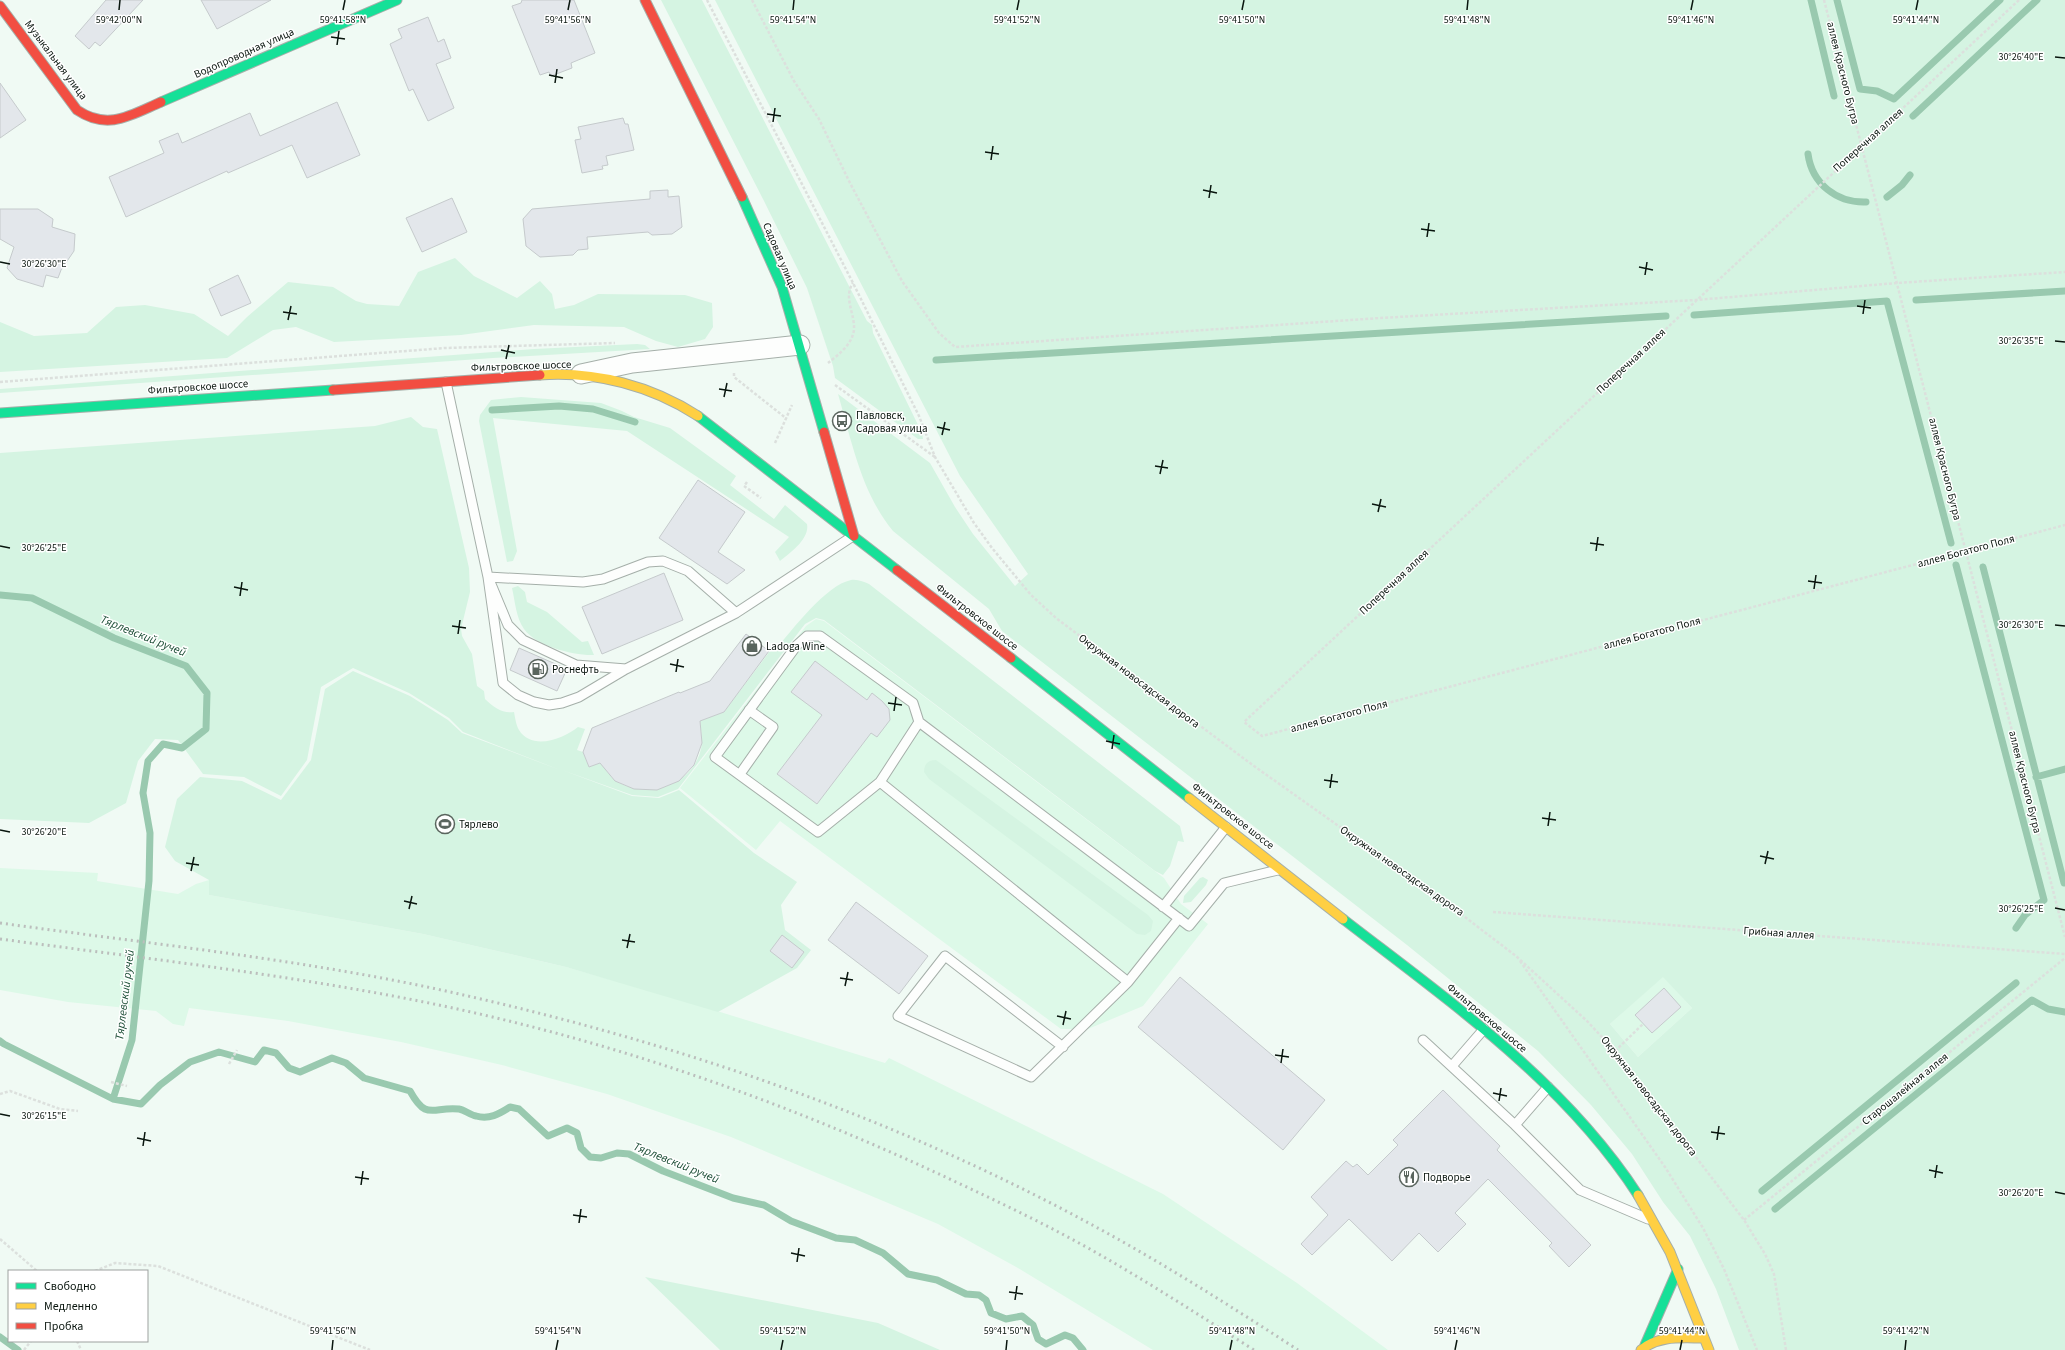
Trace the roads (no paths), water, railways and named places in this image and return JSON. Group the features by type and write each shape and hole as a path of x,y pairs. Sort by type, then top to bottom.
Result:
{"main road":[{"name":"Водопроводная улица","path":"122,119 397,0"},
{"name":"Садовая улица","path":"645,0 738,188 782,287 854,536"},
{"name":"Музыкальная улица","path":"0,6 78,110 87,117 97,121 110,122 122,119"},
{"name":"Фильтровское шоссе","path":"0,413 545,375 571,376 622,382 664,396 693,413 729,439 1226,826 1484,1029 1548,1086 1609,1154 1654,1222 1678,1269 1709,1350"},
{"path":"1643,1348 1678,1269"},
{"path":"1643,1348 1653,1342 1674,1338 1704,1338"}],"street":[{"path":"571,376 632,363 800,345"}],"lane":[{"path":"446,382 488,577 503,683 518,694 534,702 549,705 562,704 579,697 626,669 736,614 854,536"},
{"path":"488,577 583,582 603,579 648,562 663,560 688,571 736,614"},
{"path":"488,577 508,625 523,640 576,665 626,669"},
{"path":"919,722 880,782 818,832 715,756 797,645 807,636 820,636 913,702 919,722 1189,926 1224,883 1281,869"},
{"path":"740,774 774,727 749,710"},
{"path":"880,782 1128,982"},
{"path":"1163,907 1226,826"},
{"path":"1062,1047 945,956 898,1016 1031,1077 1062,1047 1128,982 1179,918"},
{"path":"1452,1066 1484,1029"},
{"path":"1423,1040 1515,1125 1580,1190 1654,1222"},
{"path":"1515,1125 1548,1086"}],"waterway":[{"path":"1811,0 1834,96"},
{"path":"1837,0 1860,89 1877,91 1894,99 2000,0"},
{"path":"1913,116 2037,0"},
{"path":"1808,154 1810,165 1820,183 1828,190 1845,199 1866,202"},
{"path":"1887,197 1902,185 1910,175"},
{"path":"1916,300 2065,291"},
{"path":"1694,315 1887,301 1951,543"},
{"path":"936,360 1666,316"},
{"path":"492,410 559,406 593,409 635,422"},
{"path":"1956,565 2044,900 2025,915 2016,928"},
{"path":"1983,567 2064,883"},
{"name":"Тярлевский ручей","path":"0,595 32,598 114,638 186,666 207,693 206,729 182,748 163,744 148,761 143,793 150,833 149,881 132,1040 113,1099"},
{"path":"2036,777 2065,769"},
{"path":"1762,1191 2016,983"},
{"path":"1775,1209 2032,1000 2048,1009 2065,1012"},
{"name":"Тярлевский ручей","path":"0,1041 113,1099 141,1104 160,1085 190,1062 219,1052 255,1062 264,1050 276,1053 289,1068 300,1072 332,1058 346,1063 364,1078 410,1091 416,1101 426,1110 459,1109 481,1117 490,1117 510,1107 519,1109 548,1136 567,1128 577,1133 581,1148 590,1157 601,1158 617,1153 629,1154 663,1171 733,1198 764,1205 791,1221 836,1238 855,1240 883,1253 908,1274 937,1280 966,1294 979,1295 986,1300 991,1313 1006,1319 1022,1316 1033,1325 1038,1339 1046,1344 1065,1335 1073,1338 1083,1350"},
{"path":"0,1337 18,1350"}],"railway":[{"path":"0,923 217,952 379,977 518,1008 689,1056 773,1084 856,1115 937,1149 1018,1186 1148,1256 1224,1302 1298,1350"},
{"path":"0,939 266,975 371,992 493,1017 561,1034 629,1054 696,1076 827,1125 956,1182 1072,1239 1172,1298 1254,1350"}],"place":[{"name":"Павловск, Садовая улица","path":"842,421"},
{"name":"Ladoga Wine","path":"752,646"},
{"name":"Роснефть","path":"538,669"},
{"name":"Тярлево","path":"445,824"},
{"name":"Подворье","path":"1409,1177"}]}
